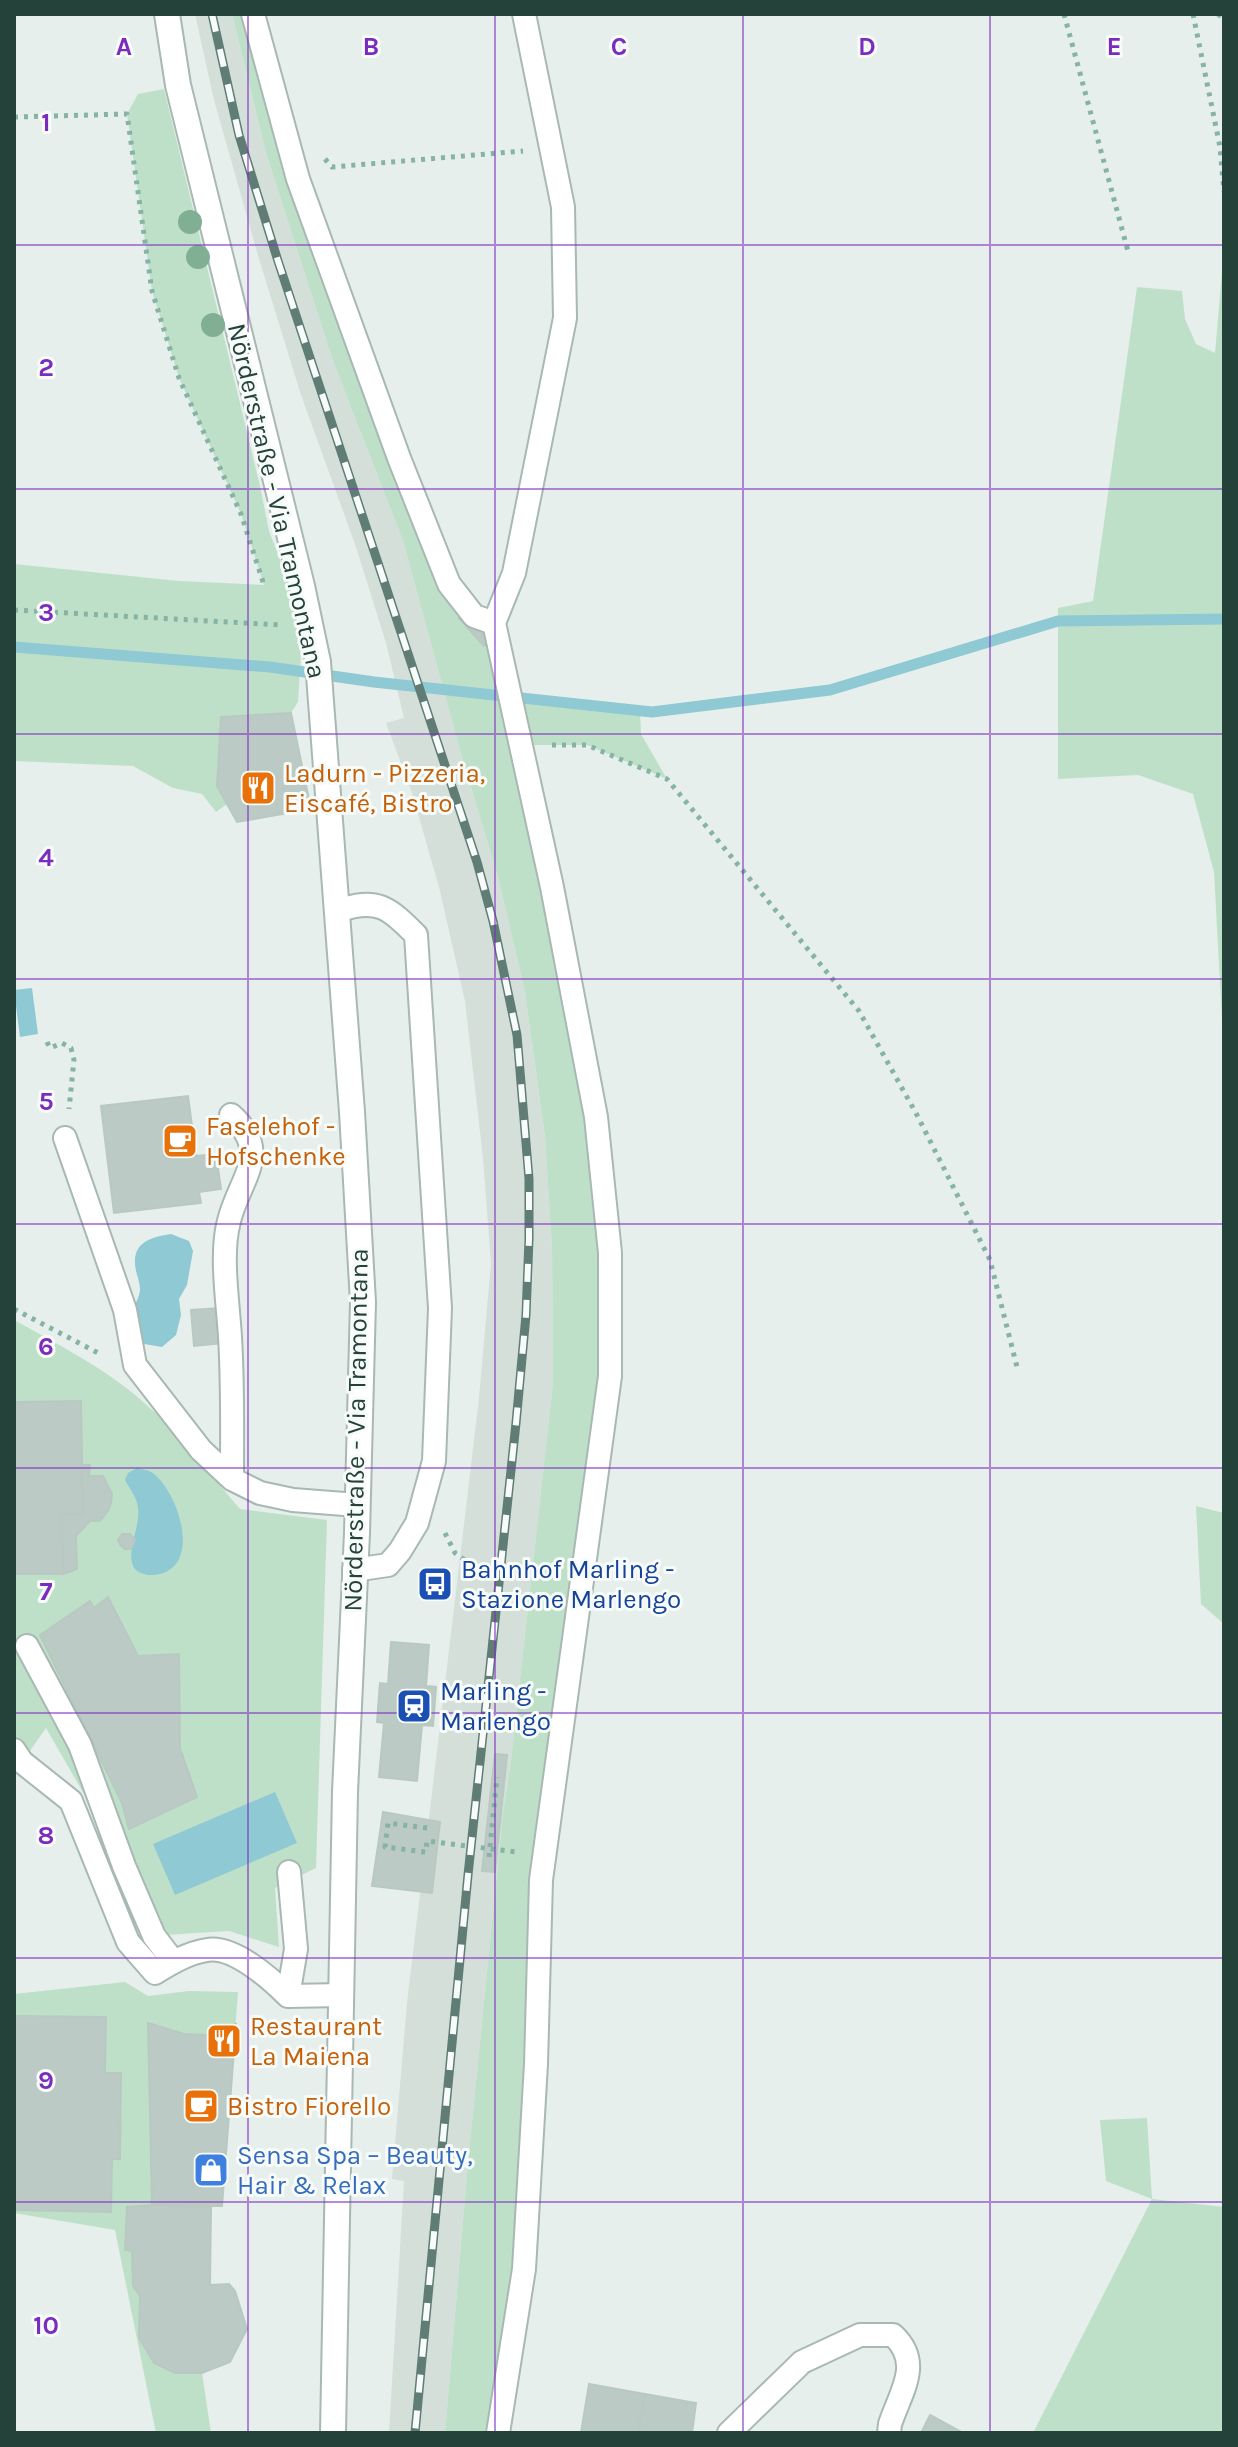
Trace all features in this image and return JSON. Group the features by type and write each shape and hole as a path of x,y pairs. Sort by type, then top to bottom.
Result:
{"street":[{"name":"Nörderstraße - Via Tramontana","path":"167,14 178,85 318,662 352,1112 363,1302 345,1792 333,2433"}],"lane":[{"path":"253,14 304,194 399,458 449,584 474,616 494,623"},
{"path":"498,2433 524,2269 536,2064 541,1880 610,1376 610,1253 596,1117 552,887 494,623 514,573 565,318 563,207 524,14"},
{"path":"337,911 359,904 391,910 416,935 440,1308 434,1461 423,1505 417,1523 388,1565 354,1570"},
{"path":"231,1115 249,1134 251,1150 249,1168 229,1221 226,1253 232,1368 232,1479"},
{"path":"65,1138 125,1310 135,1365 201,1450 232,1479 260,1493 293,1500 357,1505"},
{"path":"27,1646 80,1745 124,1866 154,1936 173,1961"},
{"path":"14,1750 22,1762 71,1801 128,1942 155,1973 173,1961 210,1949 236,1956 268,1977 288,1996 342,1995"},
{"path":"288,1996 296,1949 289,1872"},
{"path":"729,2433 802,2362 860,2335 893,2335 906,2347 910,2371 889,2433"}],"path":[{"path":"1064,14 1129,255"},
{"path":"1193,14 1220,147 1224,192"},
{"path":"1218,14 1224,19"},
{"path":"14,117 127,114 152,291 179,378 241,514 264,585"},
{"path":"286,137 304,139 332,167 552,148"},
{"path":"14,610 259,623"},
{"path":"521,745 587,745 667,779 859,1011 917,1115 990,1260 1017,1367"},
{"path":"47,1042 50,1048 62,1043 71,1048 74,1060 65,1138"},
{"path":"14,1309 146,1378"},
{"path":"489,1857 497,1777"},
{"path":"427,1828 388,1823 385,1847 426,1852 427,1841 545,1855"}],"shaded area":[{"path":"195,14 232,14 266,153 333,361 403,541 498,877 525,992 545,1137 552,1248 553,1383 503,1813 445,2433 389,2433 404,2181 392,2179 407,2003 479,1398 491,1263 483,1158 465,1001 439,887 412,793 386,723 404,718 386,643 356,547 301,395 259,259 214,100"}],"green space":[{"path":"232,14 253,14 260,47 450,584 494,623 514,693 640,710 641,734 667,779 587,745 522,745 596,1117 610,1376 541,1880 536,2064 498,2433 445,2433 503,1813 553,1383 552,1248 545,1137 525,992 498,877 403,541 333,361 266,153"},
{"path":"164,89 269,531 290,585 301,653 298,702 291,713 221,717 217,786 227,804 216,812 202,794 173,788 133,766 14,761 14,564 179,581 264,585 241,514 179,378 152,291 127,114 138,94"},
{"path":"1223,261 1224,1056 1214,872 1193,794 1138,775 1058,779 1058,608 1093,601 1137,287 1182,291 1185,319 1196,344 1215,353"},
{"path":"14,1320 99,1369 141,1400 186,1445 240,1509 327,1520 316,1868 275,1888 279,1947 229,1931 165,1935 46,1728 22,1762 14,1768"},
{"path":"1196,1506 1224,1513 1224,1624 1201,1604"},
{"path":"125,1982 148,1996 189,1991 238,1992 222,2206 211,2207 210,2284 229,2284 235,2291 247,2329 230,2362 202,2373 211,2433 156,2433 115,2230 14,2213 14,1994"},
{"path":"1147,2118 1152,2199 1106,2181 1100,2120"},
{"path":"1152,2199 1224,2207 1224,2433 1033,2433"}],"water":[{"path":"32,988 38,1034 20,1037 14,990"},
{"path":"171,1234 189,1241 193,1251 187,1285 179,1299 181,1315 176,1335 162,1347 138,1343 140,1321 134,1308 140,1289 136,1256 146,1241"},
{"path":"137,1468 152,1473 164,1484 179,1514 182,1531 178,1561 168,1571 152,1575 138,1572 131,1557 138,1508 125,1480 128,1473"},
{"path":"275,1792 297,1843 175,1895 153,1844"}],"building":[{"path":"466,612 491,640 484,646 459,618"},
{"path":"291,713 311,809 237,822 217,786 221,717"},
{"path":"188,1096 196,1156 216,1154 221,1189 199,1192 201,1203 114,1213 101,1106"},
{"path":"221,1308 223,1343 194,1346 191,1310"},
{"path":"81,1401 83,1514 62,1515 63,1574 14,1574 14,1402"},
{"path":"82,1465 90,1465 89,1476 103,1476 112,1494 111,1503 100,1521 90,1521 76,1536 77,1569 63,1574 62,1515 83,1514"},
{"path":"122,1534 130,1534 135,1540 131,1549 120,1545 118,1540"},
{"path":"108,1597 138,1656 179,1654 180,1748 197,1797 129,1829 122,1803 40,1635 90,1601 94,1608"},
{"path":"391,1642 429,1645 426,1686 436,1687 433,1726 422,1725 417,1781 379,1777 384,1723 377,1722 380,1683 388,1684"},
{"path":"495,1754 507,1755 495,1872 482,1871"},
{"path":"383,1812 440,1822 432,1893 372,1886"},
{"path":"14,2016 106,2017 105,2073 121,2073 120,2159 112,2159 111,2212 14,2210"},
{"path":"148,2023 184,2034 207,2035 236,2024 222,2206 152,2205"},
{"path":"127,2207 211,2207 210,2285 229,2284 235,2291 247,2329 230,2362 202,2373 175,2373 154,2363 139,2338 140,2296 133,2286 132,2251 125,2250"},
{"path":"589,2384 645,2394 638,2433 581,2433"},
{"path":"645,2394 696,2403 692,2433 638,2433"},
{"path":"930,2415 963,2433 921,2433"}],"waterway":[{"path":"14,647 270,667 374,682 652,712 830,690 1058,621 1224,619"}],"railway":[{"path":"212,14 239,135 278,261 477,862 517,1035 529,1179 526,1315 415,2433"}],"place":[{"name":"Ladurn - Pizzeria, Eiscafé, Bistro","path":"258,788"},
{"name":"Faselehof - Hofschenke","path":"180,1141"},
{"name":"Bahnhof Marling - Stazione Marlengo","path":"435,1584"},
{"name":"Marling - Marlengo","path":"414,1706"},
{"name":"Restaurant La Maiena","path":"224,2041"},
{"name":"Bistro Fiorello","path":"201,2106"},
{"name":"Sensa Spa – Beauty, Hair & Relax","path":"211,2170"}]}
